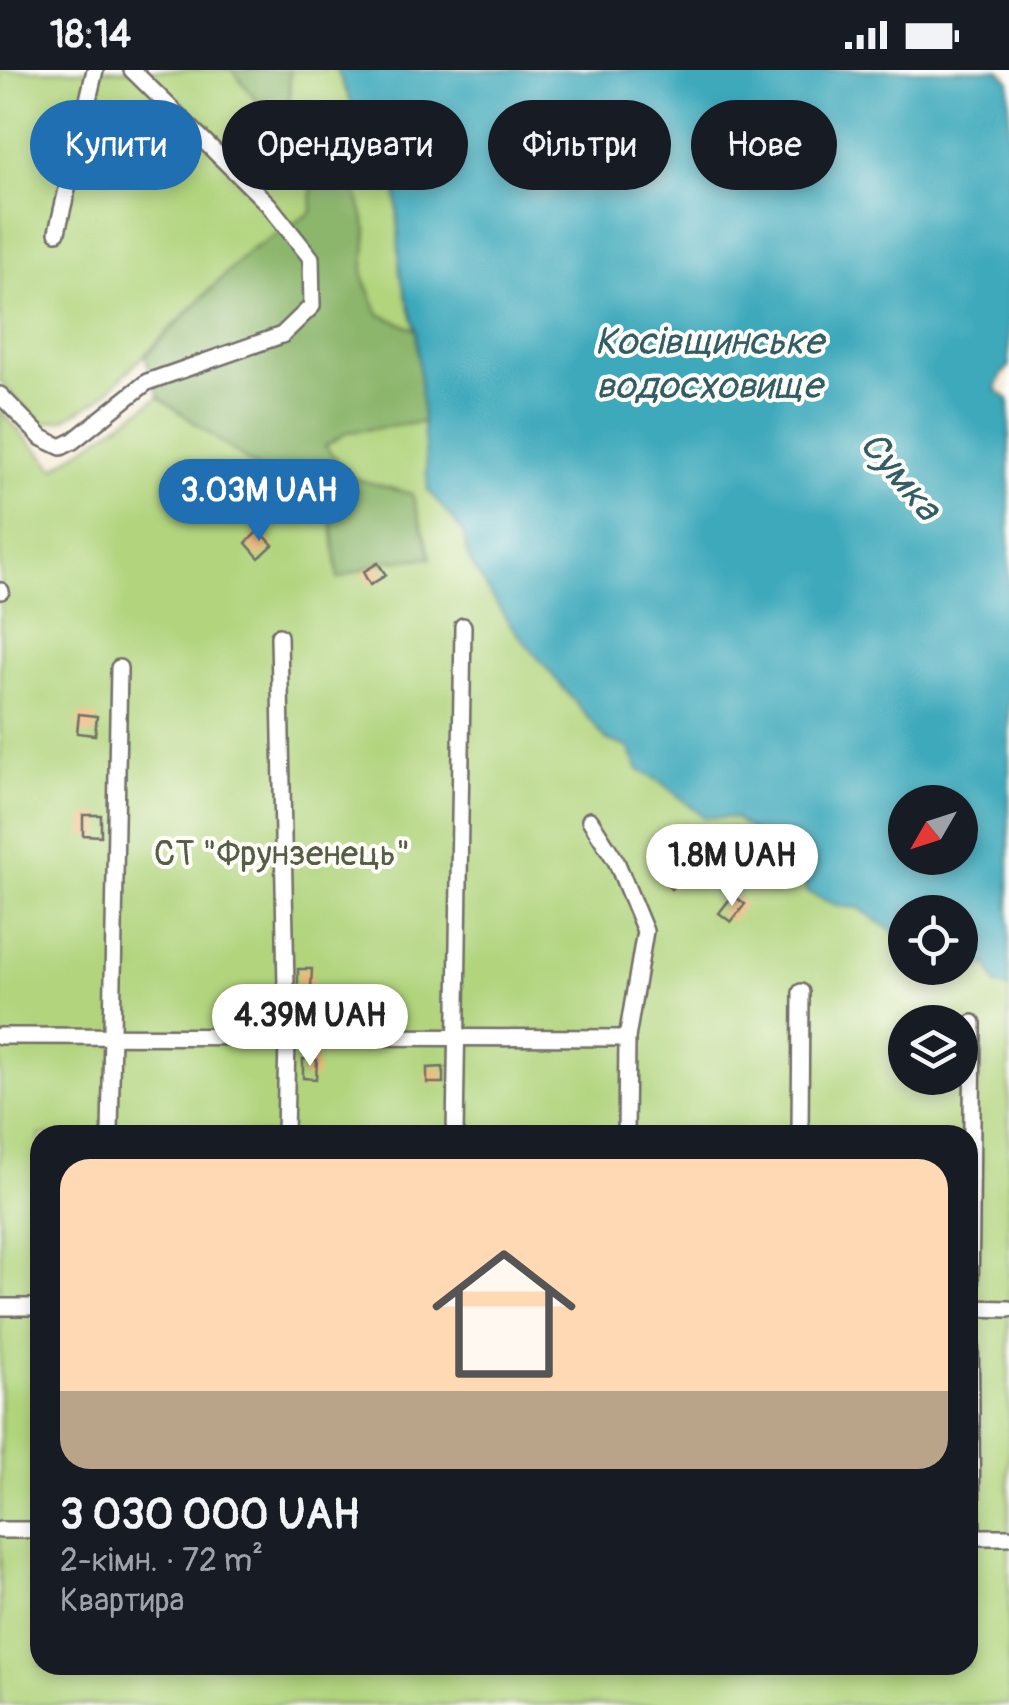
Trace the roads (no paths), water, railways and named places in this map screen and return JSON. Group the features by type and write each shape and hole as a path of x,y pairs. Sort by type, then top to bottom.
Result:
{"street":[{"path":"57,232 95,70"},
{"path":"0,395 42,438 61,447 73,442 147,382 282,335 312,306 311,258 268,204 132,70"},
{"path":"455,1125 463,626"},
{"path":"279,636 286,1125"},
{"path":"110,1125 119,668"},
{"path":"590,820 616,861 645,931 626,1038 626,1125"},
{"path":"800,1125 801,992"},
{"path":"0,1036 626,1038"},
{"path":"971,1125 972,1095"},
{"path":"0,1307 30,1307"},
{"path":"978,1308 1009,1309"},
{"path":"0,1530 30,1530"},
{"path":"978,1537 1009,1536"}],"water":[{"name":"Косівщинське водосховище","path":"337,70 999,70 1009,80 1009,367 996,390 1009,399 1009,989 996,985 988,964 978,969 978,895 888,895 888,928 859,908 838,906 806,892 803,870 735,818 704,817 661,782 639,770 628,747 607,740 509,623 469,560 463,532 428,490 416,330 400,274 397,190 468,190 468,100 350,100"}],"water label":[{"name":"Сумка","path":"900,476"}],"park label":[{"name":"СТ \"Фрунзенець\"","path":"282,854"}]}
